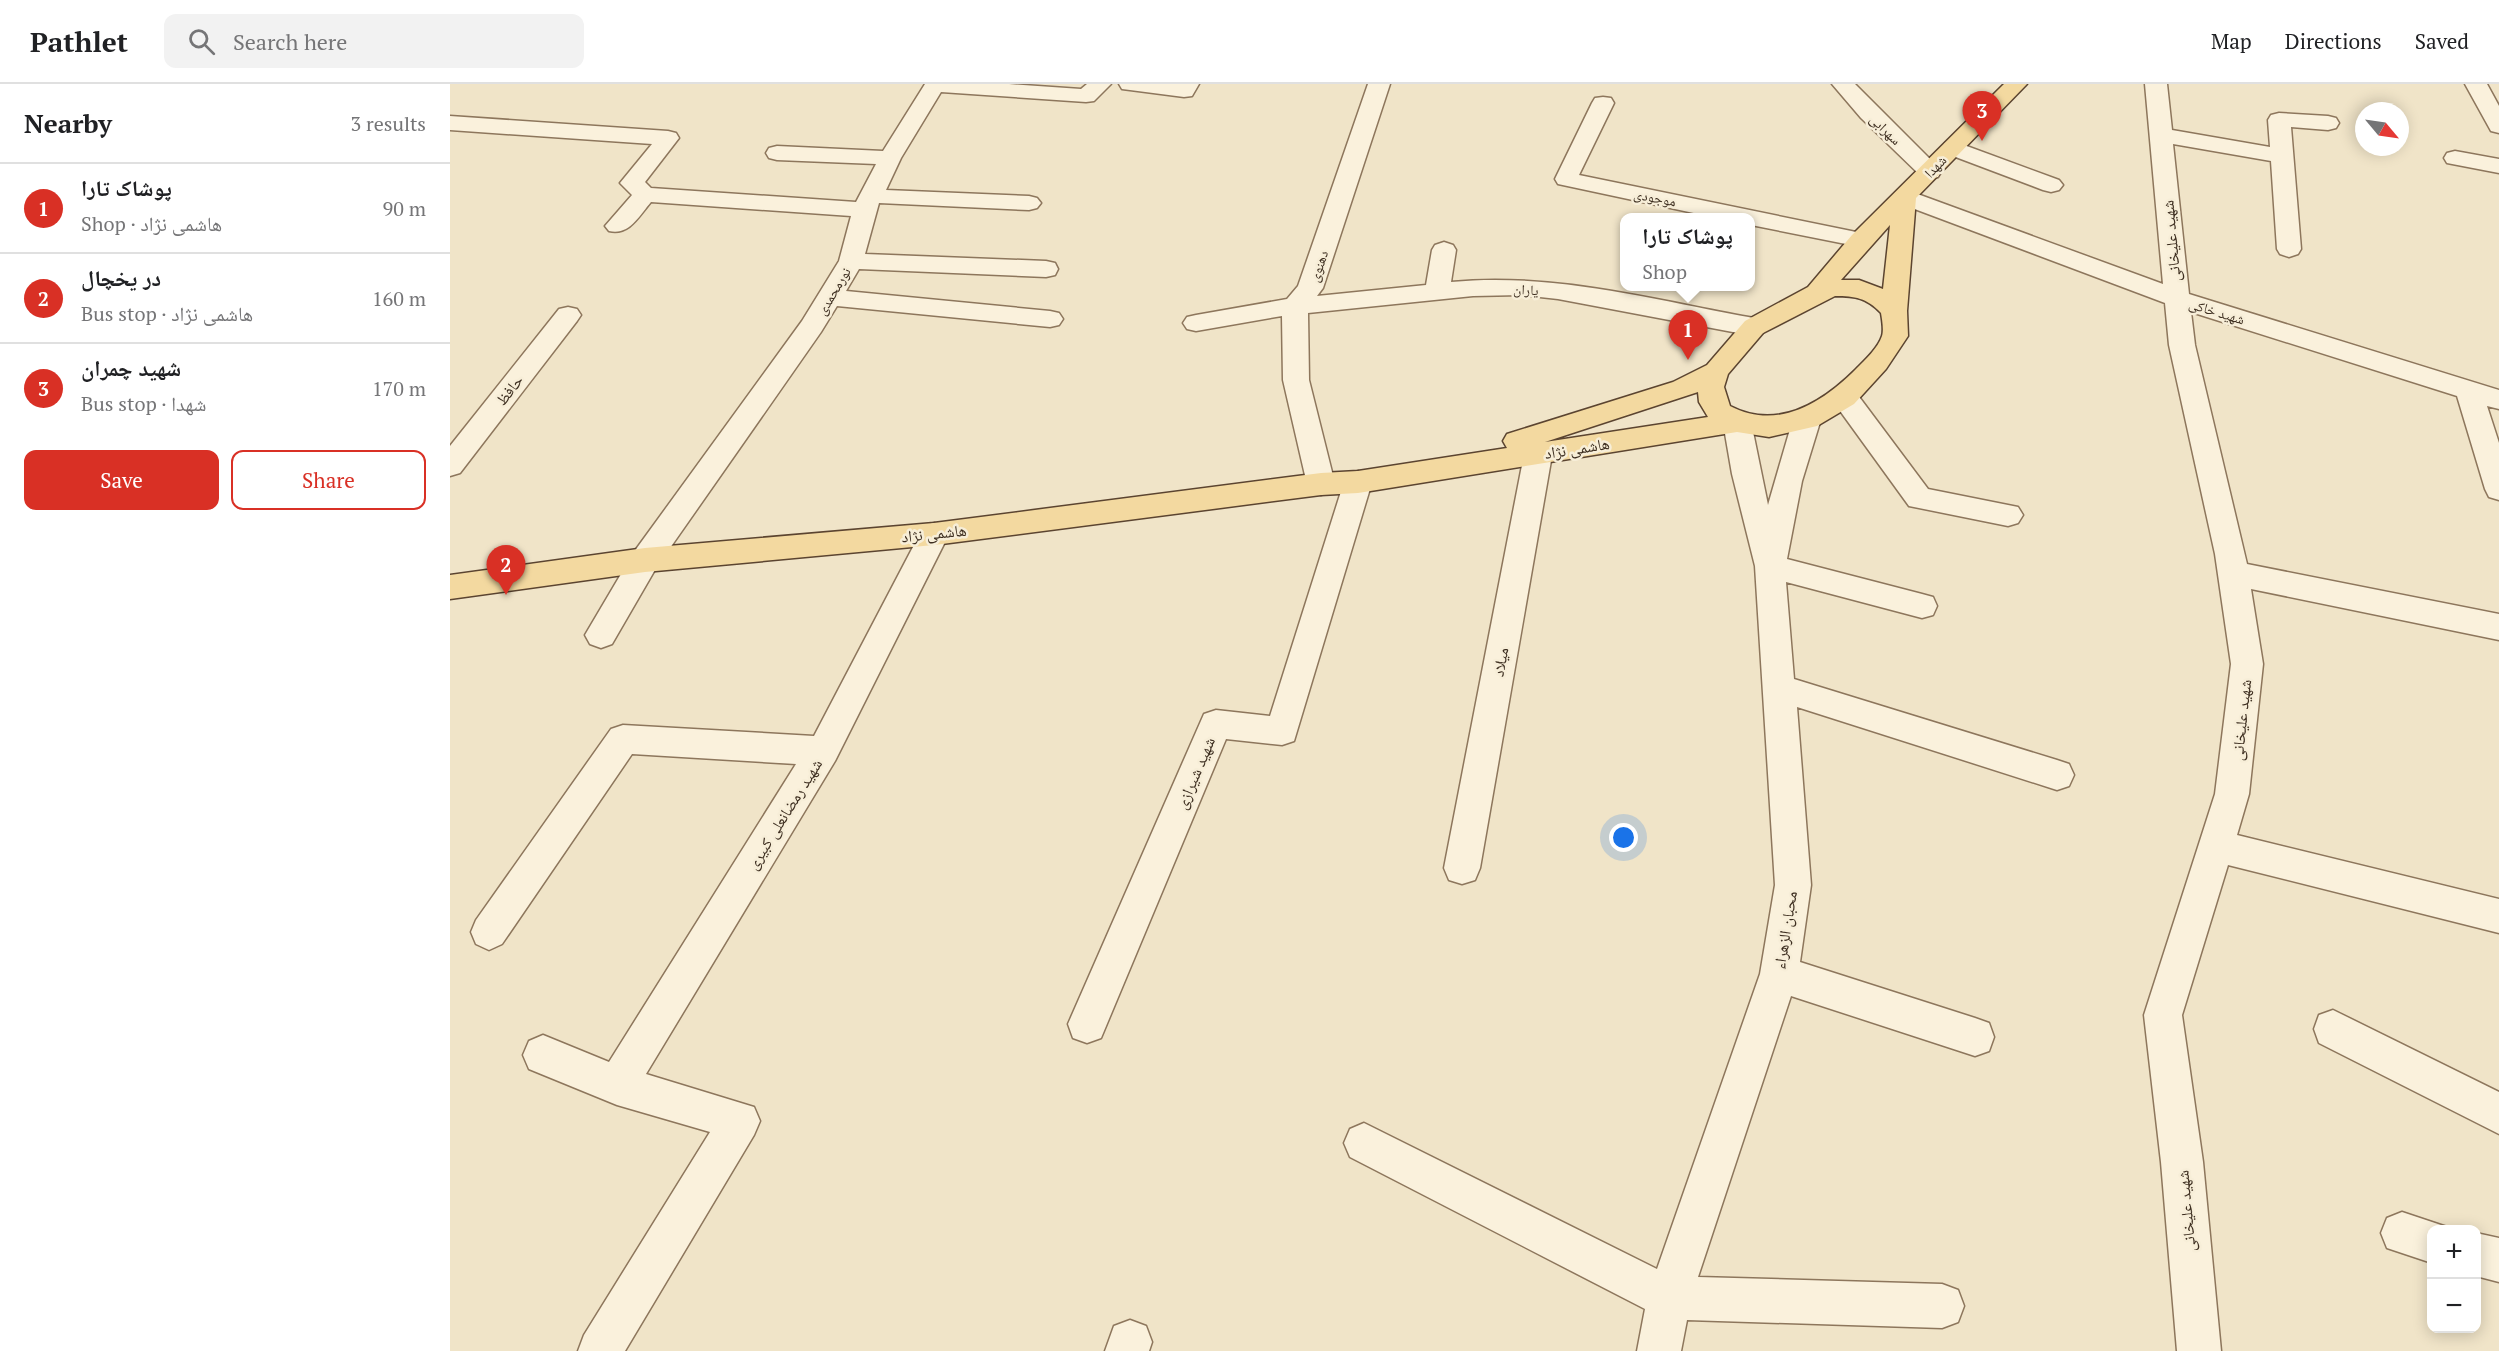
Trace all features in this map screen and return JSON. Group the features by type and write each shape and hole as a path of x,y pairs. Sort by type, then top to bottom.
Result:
{"main road":[{"name":"شهدا","path":"1817,293 1861,240 2016,84"},
{"path":"1894,311 1881,297 1859,288 1834,288 1817,293 1754,327 1716,371 1711,387 1713,402 1720,413 1737,422 1768,427 1807,419 1844,397 1877,363 1895,336 1894,311 1904,197"},
{"name":"هاشمی نژاد","path":"1417,472 1683,389 1716,371"},
{"name":"هاشمی نژاد","path":"454,592 645,560 934,534 1321,484 1358,482 1737,422"}],"street":[{"name":"نورمحمدی","path":"601,634 645,560 812,326 851,261 868,203 890,158 935,85 1086,96 1100,84"},
{"path":"1130,84 1184,91 1188,84"},
{"name":"دهنوی","path":"1295,306 1310,288 1379,84"},
{"name":"سهرابی","path":"1843,84 1869,113 1930,172"},
{"name":"شهید علیخانی","path":"2156,84 2182,345 2232,573 2247,664 2232,794 2163,1015 2182,1162 2199,1351"},
{"path":"2476,84 2499,126"},
{"name":"موجودی","path":"1603,103 1566,179 1691,211"},
{"path":"2289,249 2279,120 2328,123"},
{"path":"450,123 668,138 632,183 645,195 868,203 1029,203"},
{"path":"2162,135 2282,156"},
{"path":"1953,148 2051,185"},
{"path":"777,153 890,158"},
{"path":"2455,158 2499,166"},
{"path":"617,226 645,195"},
{"name":"شهید خاکی","path":"1904,197 2176,298 2499,400"},
{"name":"موجودی","path":"1755,222 1861,240"},
{"path":"1437,292 1444,250"},
{"path":"851,261 1046,269"},
{"name":"یاران","path":"1196,323 1295,306 1437,292 1521,287 1754,327"},
{"path":"829,297 1050,320"},
{"path":"1295,306 1296,380 1321,484"},
{"name":"حافظ","path":"450,466 568,315"},
{"path":"2469,390 2499,489"},
{"path":"1844,397 1919,498 2008,515"},
{"path":"1807,419 1788,481 1770,566 1922,606"},
{"name":"محبان الزهراء","path":"1659,1351 1669,1298 1779,974 1793,885 1770,566 1746,474 1737,422"},
{"name":"میلاد","path":"1462,868 1538,455"},
{"name":"شهید شیرازی","path":"1087,1024 1216,724 1282,731 1358,482"},
{"name":"شهید رمضانعلی کبیری","path":"617,1085 823,751 934,534"},
{"path":"2232,573 2499,627"},
{"path":"1778,688 2057,775"},
{"path":"489,932 623,739 823,751"},
{"path":"2216,846 2499,916"},
{"path":"1779,974 1975,1037"},
{"path":"2333,1029 2499,1114"},
{"path":"543,1055 617,1085 740,1121 600,1351"},
{"path":"1364,1143 1669,1298 1942,1306"},
{"path":"2481,1255 2499,1260"}],"place":[{"name":"شهید چمران","path":"1982,141"},
{"name":"پوشاک تارا","path":"1688,360"},
{"name":"در یخچال","path":"506,595"}]}
